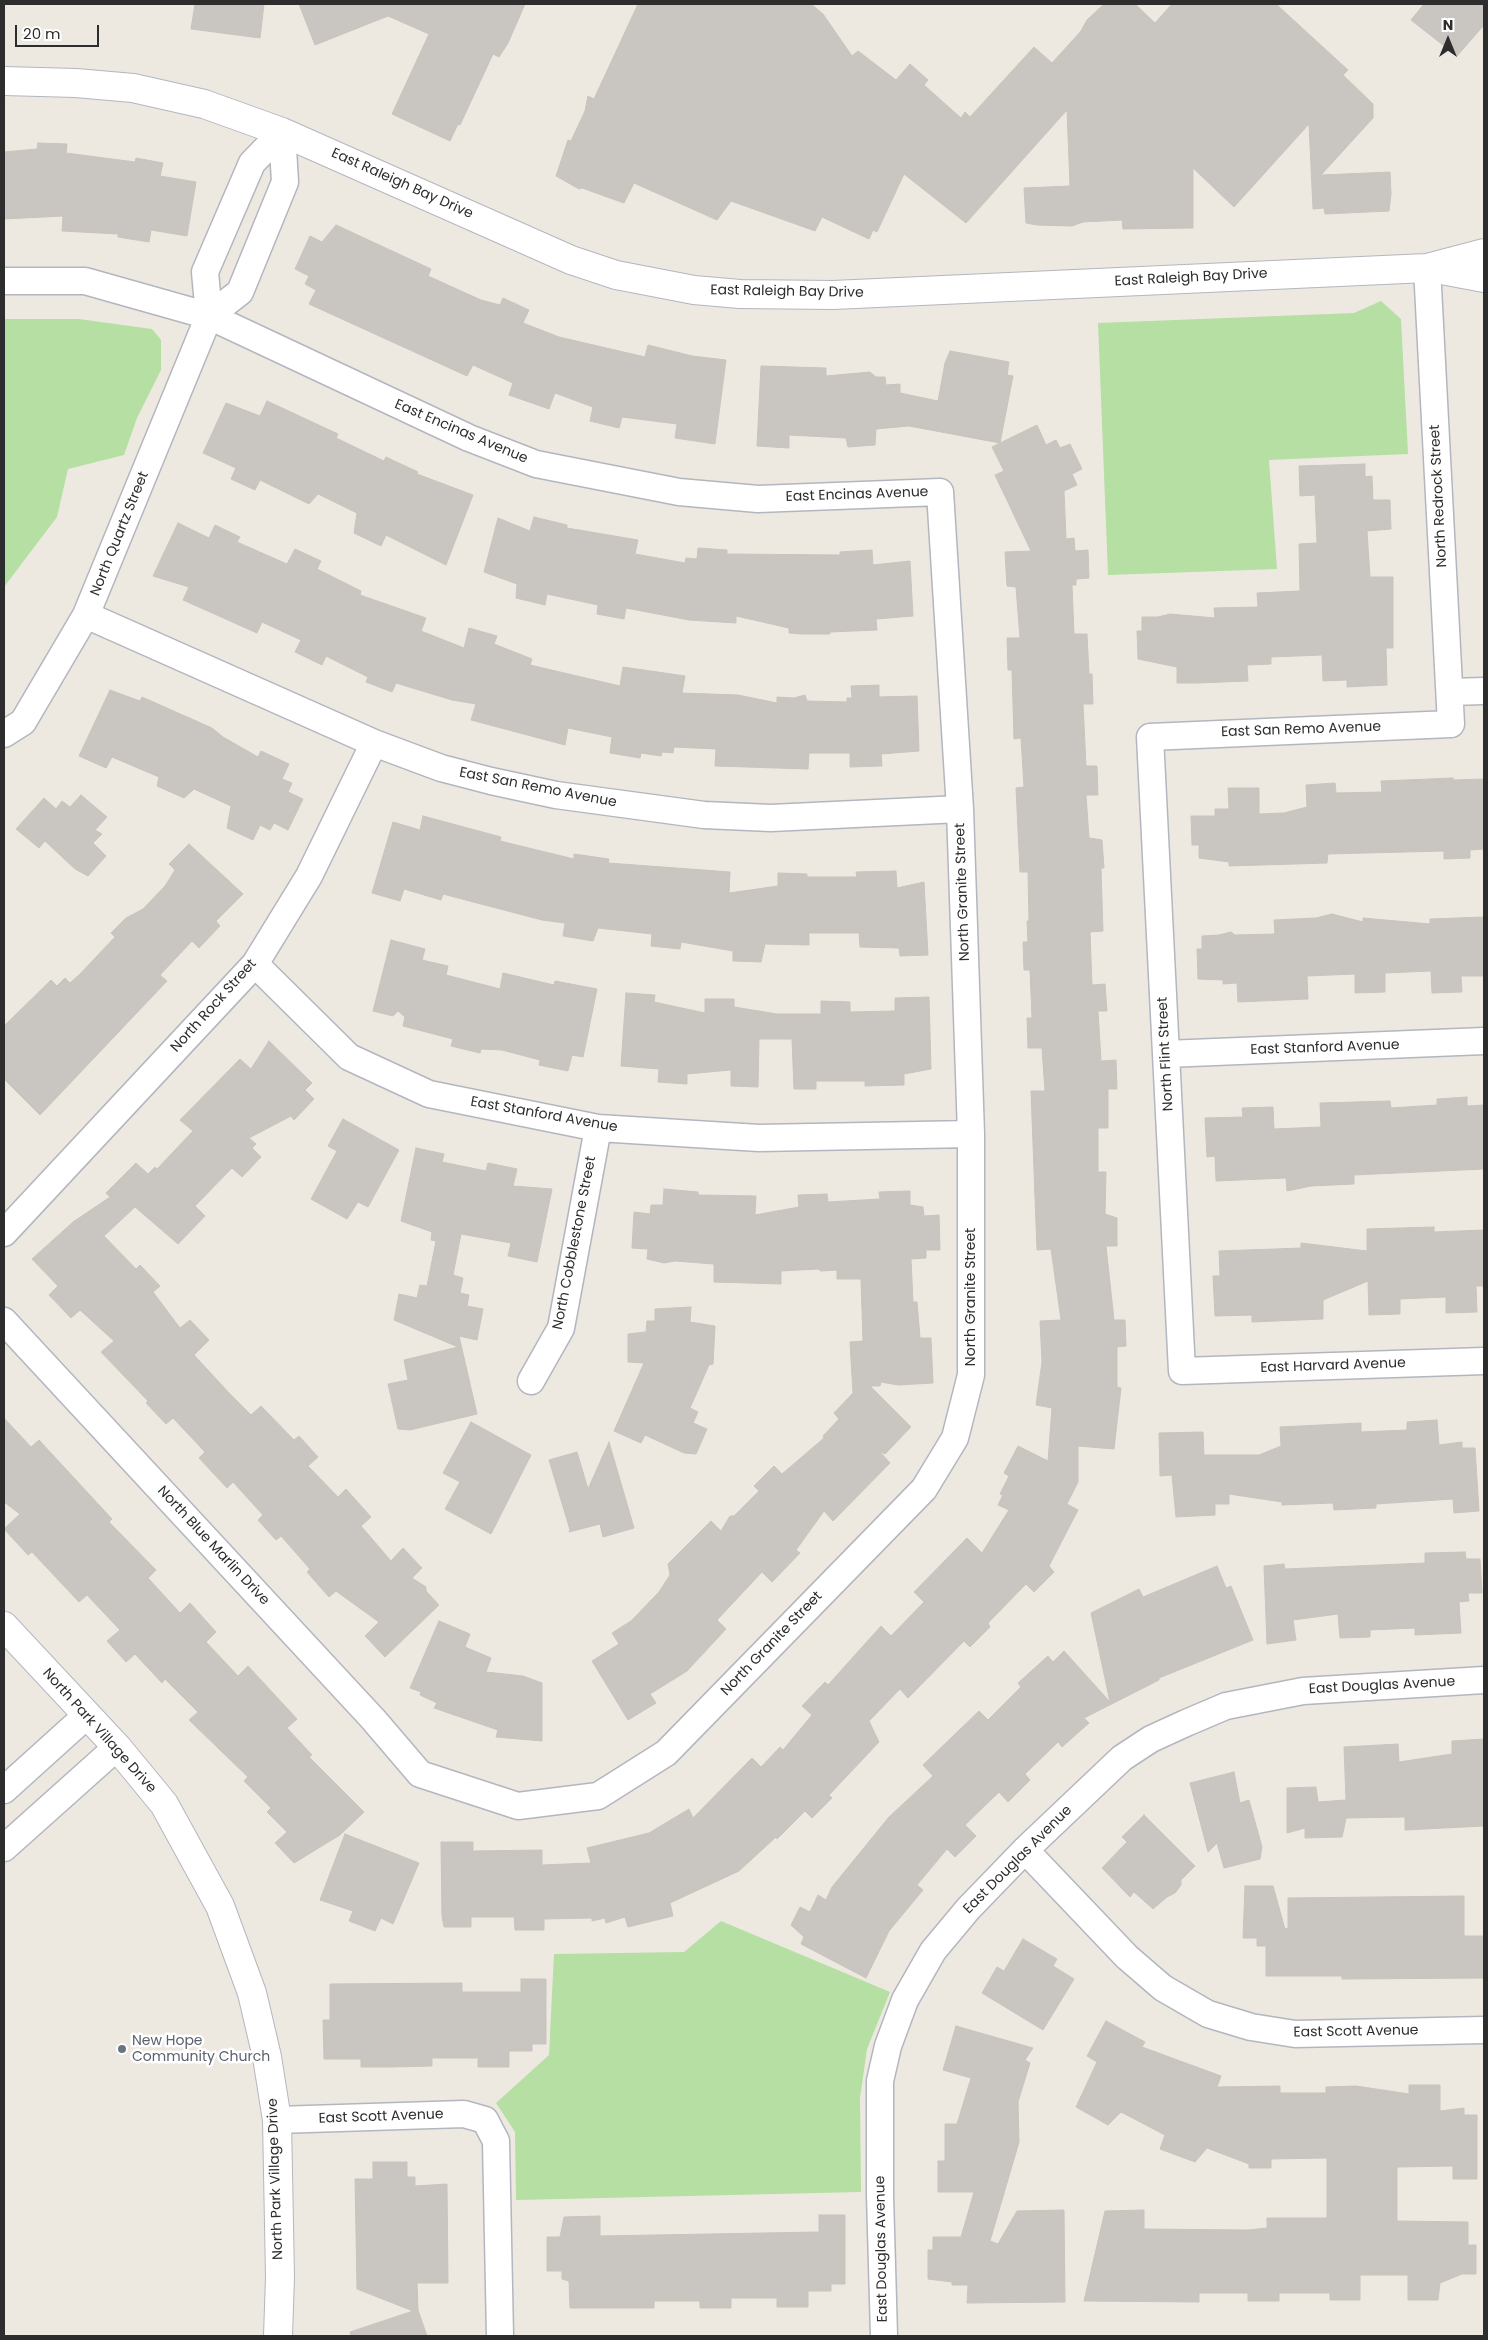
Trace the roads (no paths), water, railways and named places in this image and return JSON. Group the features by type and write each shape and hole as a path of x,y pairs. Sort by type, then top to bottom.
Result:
{"street":[{"name":"East Raleigh Bay Drive","path":"4,81 76,83 133,88 204,104 282,132 571,260 616,275 694,290 740,294 833,295 1427,268 1484,253"},
{"name":"North Quartz Street","path":"209,316 240,292 285,182 282,132"},
{"name":"North Quartz Street","path":"4,734 23,722 86,615 209,316 206,272 252,163 282,132"},
{"name":"East Raleigh Bay Drive","path":"1427,268 1484,278"},
{"name":"North Redrock Street","path":"1427,268 1451,724"},
{"name":"East Encinas Avenue","path":"4,281 85,281 209,316 469,438 536,464 679,492 758,499 940,492"},
{"name":"North Granite Street","path":"420,1774 518,1806 598,1796 666,1753 924,1488 955,1438 971,1375 971,1134 960,810 940,492"},
{"name":"East San Remo Avenue","path":"86,615 374,743 441,768 491,782 575,798 704,815 771,818 960,810"},
{"path":"1450,692 1484,691"},
{"name":"East San Remo Avenue","path":"1150,737 1451,724"},
{"name":"North Flint Street","path":"1150,737 1182,1371"},
{"name":"North Rock Street","path":"4,1234 255,964 309,876 374,743"},
{"name":"East Stanford Avenue","path":"255,964 349,1057 430,1094 598,1128 759,1138 971,1134"},
{"name":"East Stanford Avenue","path":"1166,1054 1484,1042"},
{"name":"North Cobblestone Street","path":"531,1381 561,1328 598,1128"},
{"name":"North Blue Marlin Drive","path":"4,1321 373,1719 420,1774"},
{"name":"East Harvard Avenue","path":"1182,1371 1484,1361"},
{"name":"North Park Village Drive","path":"4,1626 117,1747 164,1804 220,1906 252,1993 267,2057 277,2120 280,2277 278,2336"},
{"name":"East Douglas Avenue","path":"884,2336 880,2195 880,2081 888,2046 905,2000 933,1951 968,1909 1025,1850 1122,1758 1151,1739 1226,1706 1303,1691 1484,1680"},
{"path":"4,1790 87,1715"},
{"path":"4,1848 117,1747"},
{"name":"East Scott Avenue","path":"1025,1850 1127,1957 1163,1988 1208,2014 1251,2027 1295,2034 1484,2030"},
{"name":"East Scott Avenue","path":"277,2120 464,2114 486,2120 496,2141 500,2336"}],"place":[{"name":"New Hope Community Church","path":"122,2049"}]}
